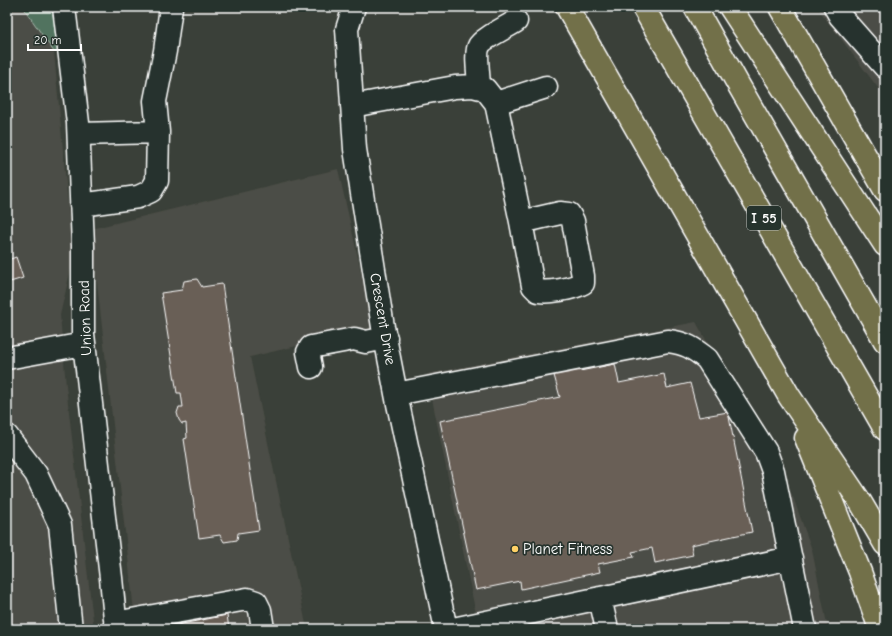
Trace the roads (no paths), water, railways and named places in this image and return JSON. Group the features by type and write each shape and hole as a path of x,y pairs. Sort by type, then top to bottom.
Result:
{"highway":[{"path":"567,7 789,396 861,503 885,544"},
{"name":"I 55","path":"643,7 885,429"},
{"path":"695,7 885,340"},
{"path":"730,7 885,245"},
{"path":"780,7 885,190"},
{"path":"789,396 860,572 880,629"}],"street":[{"name":"Union Road","path":"64,7 79,134 83,246 83,334 116,626"},
{"path":"81,205 138,197 151,191 157,181 158,132 155,101 171,7"},
{"name":"Crescent Drive","path":"354,7 347,29 355,149 396,394 446,629"},
{"path":"835,7 840,16 885,67"},
{"path":"479,87 477,54 479,45 516,21"},
{"path":"352,106 455,87 473,86 485,89 496,103 521,222"},
{"path":"496,103 546,87"},
{"path":"79,134 158,132"},
{"path":"311,367 308,352 311,347 354,339 366,342 386,338"},
{"path":"396,394 668,341 681,343 695,349 707,359 766,452 773,470 805,629"},
{"path":"7,358 84,344"},
{"path":"7,436 36,474 60,525 71,629"},
{"path":"453,629 791,558"},
{"path":"600,598 607,629"},
{"path":"116,626 174,612 247,599 256,602 260,610 263,629"},
{"path":"174,612 197,616 233,610 242,613 250,629"}],"place":[{"name":"Planet Fitness","path":"515,549"}]}
